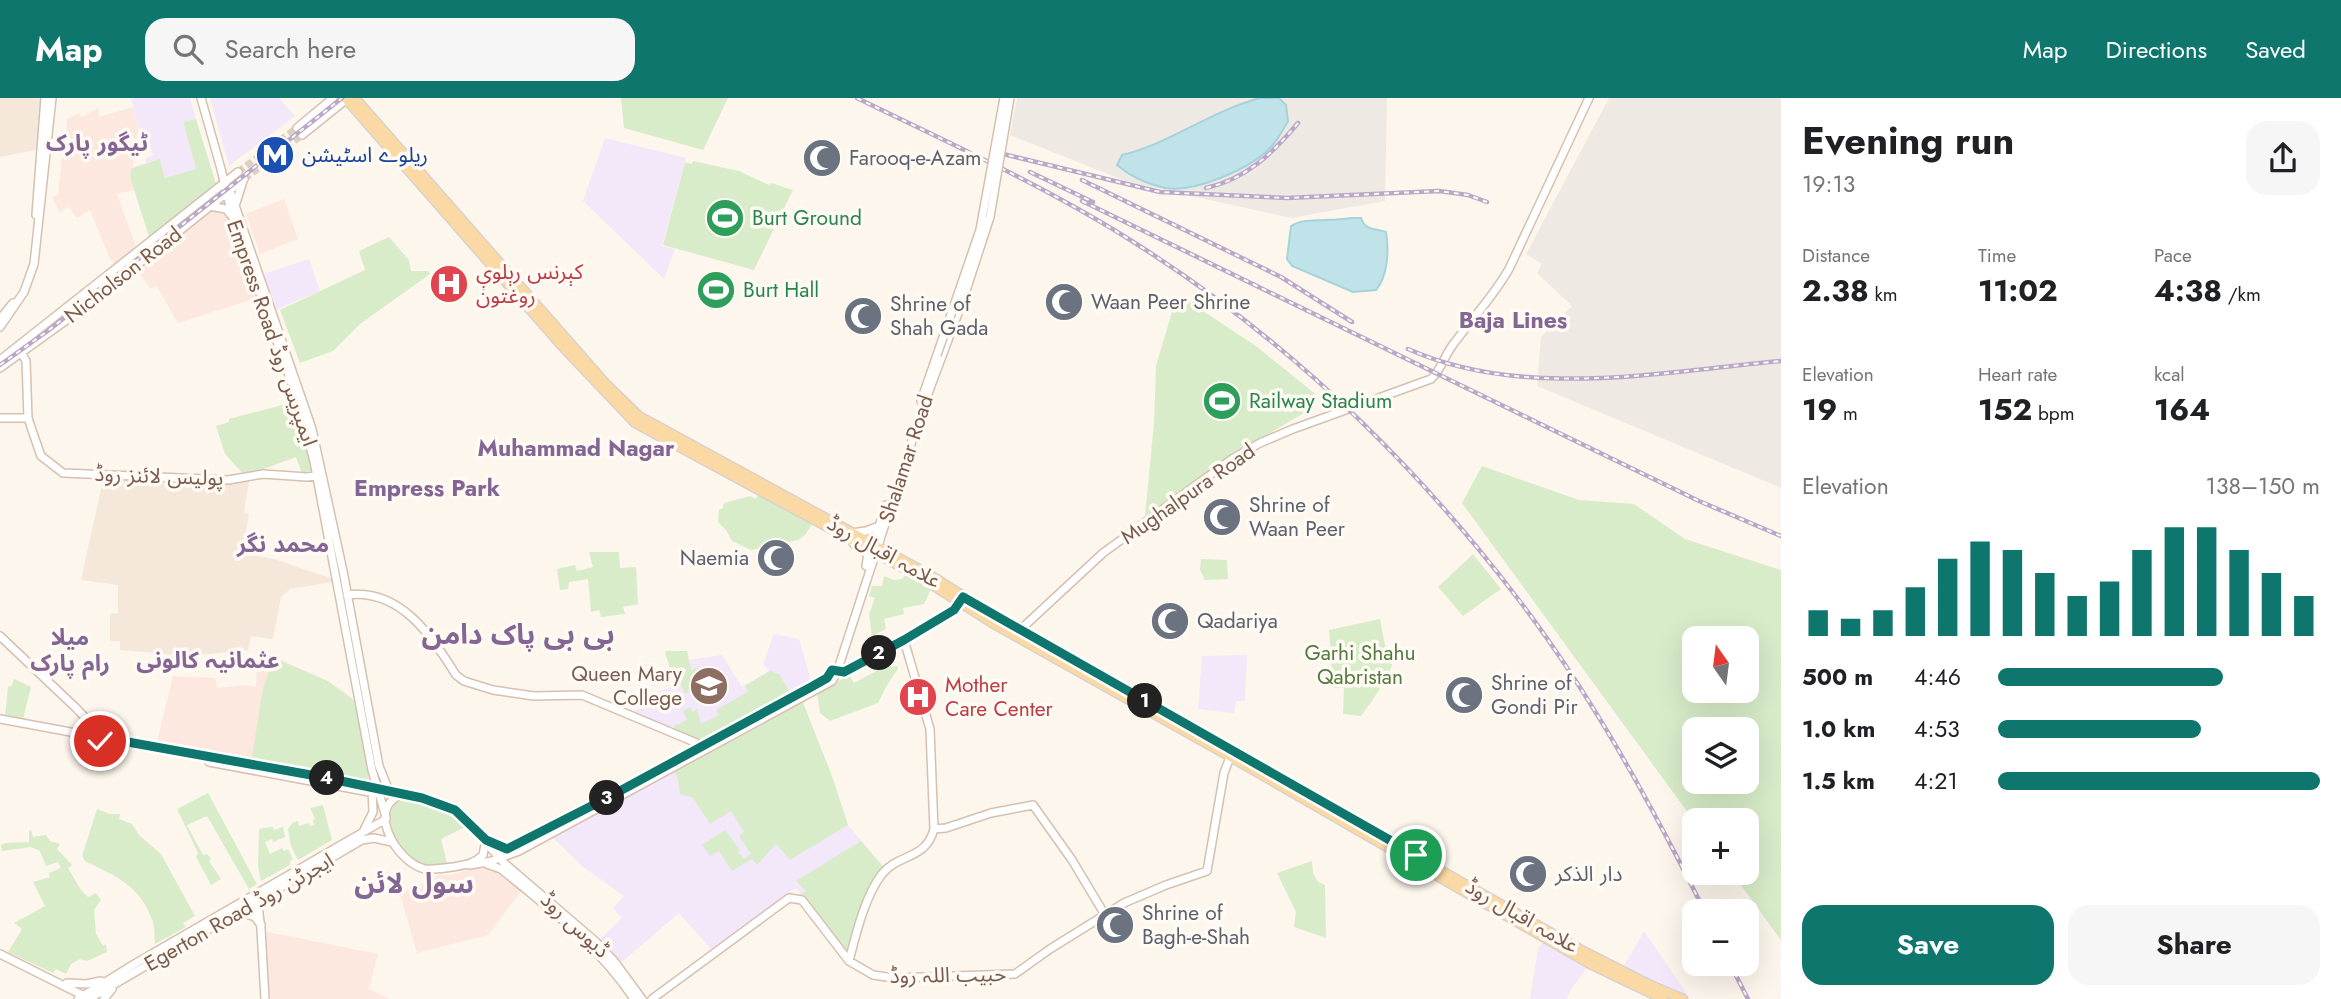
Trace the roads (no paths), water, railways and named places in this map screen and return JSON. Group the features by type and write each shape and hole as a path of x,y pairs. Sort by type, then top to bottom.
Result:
{"main road":[{"path":"0,319 25,281 30,267 45,98"},
{"path":"0,327 24,292 34,264 52,98"},
{"name":"Empress Road ایمپریس روڈ","path":"201,98 232,215 296,395 320,475 372,773 386,818"},
{"path":"297,128 333,98"},
{"path":"302,135 349,98"},
{"name":"علامہ اقبال روڈ","path":"349,98 546,329 631,419 876,549 920,577 1232,753 1295,796 1514,916 1683,999"},
{"path":"940,356 980,230 1004,98"},
{"path":"940,356 962,300 989,217 1010,98"},
{"name":"Mughalpura Road","path":"1020,630 1103,553 1232,459 1260,443 1314,420 1431,379 1439,371 1452,347 1497,290 1509,269 1589,98"},
{"name":"Nicholson Road","path":"0,360 82,309 210,206 238,172"},
{"name":"Nicholson Road","path":"0,368 226,188 244,180 235,206"},
{"name":"Empress Road ایمپریس روڈ","path":"226,188 235,206 303,399 347,595 379,766 376,790"},
{"path":"210,206 226,209 232,215"},
{"name":"پولیس لائنز روڈ","path":"20,350 26,361 28,418 41,456 63,473 228,480 262,474 320,475"},
{"name":"Shalamar Road","path":"501,859 832,681 940,356"},
{"path":"0,418 28,418"},
{"path":"501,869 501,859 507,849 827,678 834,671 869,556 855,546 852,537 866,531 880,530 876,549"},
{"path":"347,595 362,594 391,602 401,608 422,624 456,675 464,681 493,690 516,693 582,695 701,747"},
{"path":"834,671 847,670 904,640 950,613 961,600"},
{"name":"علامہ اقبال روڈ","path":"961,600 1020,630 1095,677"},
{"path":"0,636 76,708 99,732 100,739"},
{"path":"849,961 857,930 882,874 889,867 922,850 929,843 934,829 930,729 904,640"},
{"path":"0,721 422,798 450,807 486,840 507,849"},
{"name":"حبیب اللہ روڈ","path":"652,999 789,898 802,900 849,961 873,975 894,978 1015,974 1124,903 1207,871 1224,773 1232,753"},
{"path":"249,766 357,784 376,790"},
{"path":"357,784 372,773"},
{"path":"363,831 371,818 376,790"},
{"path":"402,794 393,801 386,818 388,834 404,857 424,868 470,865 501,859"},
{"path":"934,829 946,828 991,813 1033,805 1072,860 1105,915"},
{"path":"264,999 257,897 386,818"},
{"name":"Egerton Road ایجرٹن روڈ","path":"88,997 257,897 362,840 374,838 392,842"},
{"path":"470,865 483,855 486,840"},
{"name":"ڈیوس روڈ","path":"486,840 501,859 592,938 614,961 642,999"},
{"name":"ڈیوس روڈ","path":"484,863 501,869 573,928 596,951 634,999"},
{"name":"Egerton Road ایجرٹن روڈ","path":"111,982 241,912 257,897"},
{"path":"241,912 252,915 261,925"},
{"name":"علامہ اقبال روڈ","path":"1514,916 1590,964 1663,999"},
{"path":"0,954 58,981 90,984 111,982 104,999"},
{"path":"58,981 61,985 88,997"},
{"path":"67,983 88,997"}],"water":[{"path":"1260,98 1279,98 1286,105 1288,121 1270,148 1236,171 1206,183 1177,189 1140,180 1117,165 1122,155 1157,143"},
{"path":"1361,218 1368,227 1386,232 1387,262 1383,278 1376,290 1353,292 1292,266 1287,259 1291,226 1303,222"}],"tunnel":[{"path":"238,172 297,128"},
{"path":"244,179 302,135"}],"railway":[{"path":"0,365 49,330 342,98"},
{"path":"857,98 1033,185 1135,243 1242,318 1341,402 1432,495 1475,544 1542,632 1618,749 1698,899"},
{"path":"1206,188 1246,172 1278,145 1298,123"},
{"path":"999,153 1160,192 1287,198 1439,191 1468,195 1487,202"},
{"path":"1030,172 1093,202"},
{"path":"1082,180 1281,277 1352,322"},
{"path":"1082,201 1699,501 1781,536"},
{"path":"1408,349 1452,365 1498,374 1544,378 1640,375 1781,361"},
{"path":"1736,976 1748,999"}],"place":[{"name":"ریلوے اسٹیشن","path":"275,155"},
{"name":"Farooq-e-Azam","path":"822,158"},
{"name":"Burt Ground","path":"725,218"},
{"name":"کېرنس رېلوې روغتون","path":"449,284"},
{"name":"Burt Hall","path":"716,290"},
{"name":"Waan Peer Shrine","path":"1064,302"},
{"name":"Shrine of Shah Gada","path":"863,316"},
{"name":"Railway Stadium","path":"1222,401"},
{"name":"Shrine of Waan Peer","path":"1222,517"},
{"name":"Naemia","path":"776,558"},
{"name":"Qadariya","path":"1170,621"},
{"name":"Queen Mary College","path":"709,686"},
{"name":"Shrine of Gondi Pir","path":"1464,695"},
{"name":"Mother Care Center","path":"918,697"},
{"name":"دار الذکر","path":"1528,874"},
{"name":"Shrine of Bagh-e-Shah","path":"1115,925"}],"district":[{"name":"ٹیگور پارک","path":"97,143"},
{"name":"Baja Lines","path":"1513,320"},
{"name":"Muhammad Nagar","path":"576,448"},
{"name":"Empress Park","path":"427,488"},
{"name":"محمد نگر","path":"283,544"},
{"name":"بی بی پاک دامن","path":"518,634"},
{"name":"میلا رام پارک","path":"70,650"},
{"name":"عثمانیہ کالونی","path":"208,660"},
{"name":"سول لائن","path":"414,883"}],"park label":[{"name":"Garhi Shahu Qabristan","path":"1360,665"}]}
